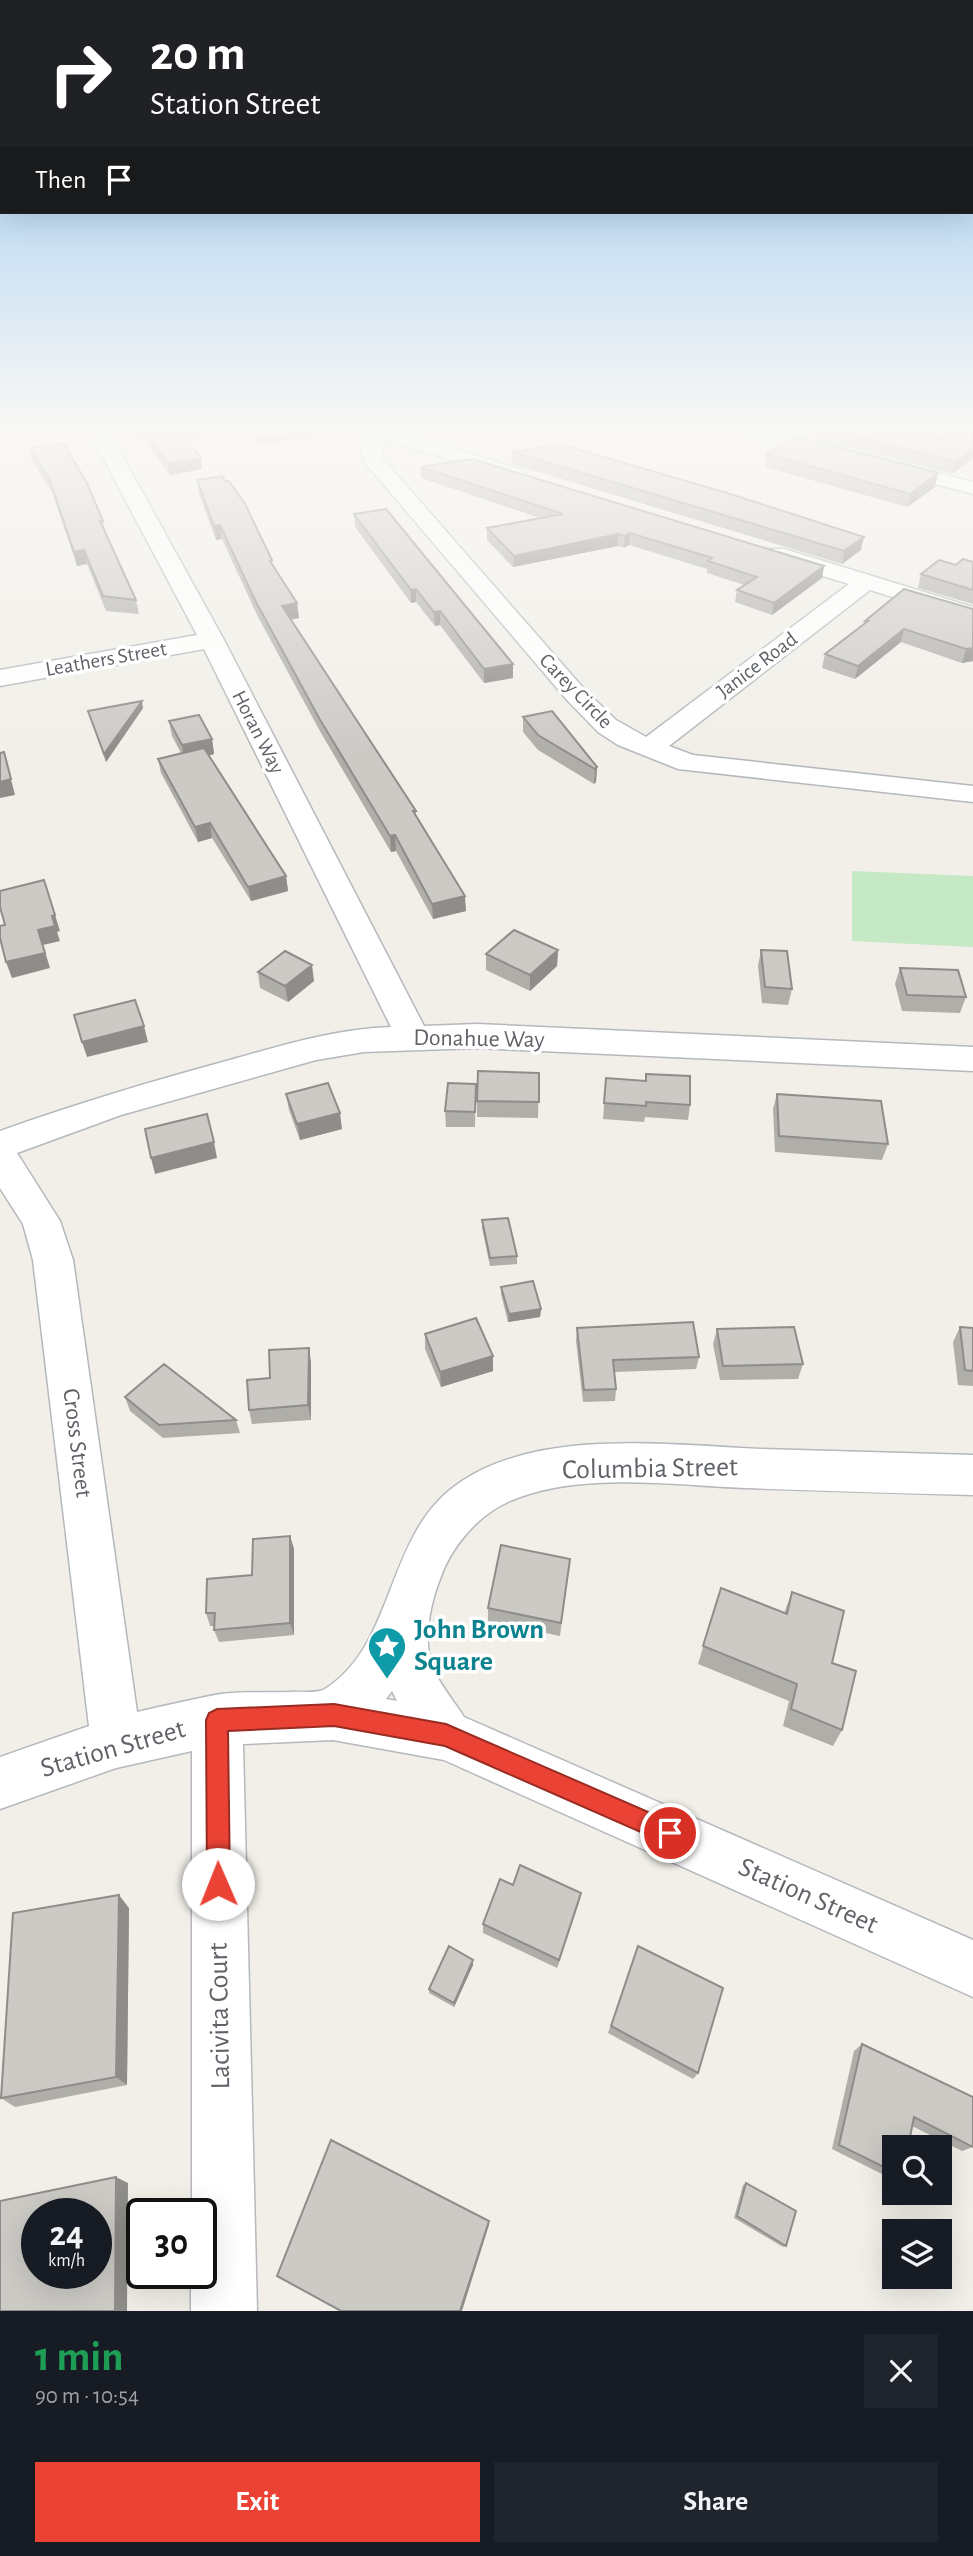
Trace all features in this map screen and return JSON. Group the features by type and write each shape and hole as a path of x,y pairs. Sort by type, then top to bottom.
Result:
{"street":[{"name":"Horan Way","path":"157,538 212,640 413,1037"},
{"name":"Carey Circle","path":"440,538 576,695 607,726 648,749 688,763 712,767 973,794"},
{"path":"761,549 973,615"},
{"name":"Janice Road","path":"648,749 866,582"},
{"name":"Leathers Street","path":"0,678 212,640"},
{"name":"Donahue Way","path":"0,1145 111,1104 316,1048 364,1040 491,1037 973,1059"},
{"name":"Cross Street","path":"0,1157 41,1221 53,1260 116,1742"},
{"name":"Columbia Street","path":"334,1715 365,1686 380,1667 405,1616 416,1578 439,1532 460,1508 491,1488 519,1477 552,1469 675,1464 973,1475"},
{"name":"Columbia Street","path":"405,1616 406,1654 412,1679 446,1735"},
{"name":"Station Street","path":"0,1783 116,1742 217,1720 334,1715 446,1735 973,1969"},
{"name":"Lacivita Court","path":"217,1720 224,2311"}],"green space":[{"path":"852,871 973,876 973,947 852,941"}],"building":[{"path":"69,538 108,538 136,600 103,596 84,550 74,552"},
{"path":"226,538 261,538 272,560 270,561 297,603 282,606 416,811 413,811 465,896 432,904 395,835 390,836 319,718 256,602"},
{"path":"372,538 410,538 513,664 484,669 440,611 434,612 416,589 411,590"},
{"path":"496,538 600,538 514,556"},
{"path":"646,538 731,538 824,566 774,603 737,590 757,577 708,561 712,558"},
{"path":"800,538 863,538 844,551"},
{"path":"963,559 973,562 973,590 921,574 939,560 956,565"},
{"path":"904,589 973,609 973,648 966,649 904,629 858,666 825,654 868,621 865,621"},
{"path":"142,701 104,754 88,711"},
{"path":"552,711 597,767 595,769 538,735 523,717"},
{"path":"199,715 212,739 182,745 169,721"},
{"path":"204,748 286,876 248,887 210,823 195,827 158,759"},
{"path":"4,752 11,779 0,782 0,753"},
{"path":"44,880 55,915 52,916 55,926 38,930 45,953 6,962 0,938 0,926 5,925 0,907 0,891"},
{"path":"514,930 558,950 530,975 486,954"},
{"path":"761,950 787,951 792,989 765,987"},
{"path":"285,951 312,965 285,986 258,972"},
{"path":"900,968 958,970 966,997 907,995"},
{"path":"135,1000 144,1026 82,1042 74,1015"},
{"path":"478,1071 539,1073 539,1102 477,1101"},
{"path":"646,1074 690,1076 690,1105 604,1103 606,1078 646,1081"},
{"path":"328,1083 340,1113 297,1124 286,1094"},
{"path":"448,1083 476,1084 475,1112 445,1111"},
{"path":"777,1094 881,1101 888,1144 779,1136"},
{"path":"207,1114 214,1142 151,1158 145,1129"},
{"path":"508,1218 517,1256 490,1258 482,1220"},
{"path":"533,1281 541,1309 509,1314 501,1287"},
{"path":"476,1318 493,1356 440,1372 425,1334"},
{"path":"693,1322 699,1357 613,1360 616,1389 584,1390 577,1328"},
{"path":"794,1327 803,1364 723,1366 717,1329"},
{"path":"960,1327 973,1328 973,1371 965,1370"},
{"path":"309,1348 308,1405 249,1410 247,1380 270,1378 269,1350"},
{"path":"164,1364 236,1420 159,1425 125,1397"},
{"path":"290,1536 290,1623 214,1630 215,1613 206,1613 207,1579 252,1575 253,1539"},
{"path":"501,1545 570,1559 561,1623 488,1608"},
{"path":"721,1588 787,1614 792,1592 844,1611 832,1663 856,1671 842,1730 791,1709 797,1684 703,1646"},
{"path":"520,1865 581,1893 559,1960 483,1924 500,1879 513,1885"},
{"path":"119,1895 116,2077 1,2098 13,1913"},
{"path":"449,1946 473,1960 454,2003 429,1989"},
{"path":"638,1946 723,1988 698,2073 611,2026"},
{"path":"862,2044 973,2097 973,2147 914,2117 910,2135 882,2135 882,2166 839,2145"},
{"path":"331,2140 489,2221 460,2311 341,2311 277,2276"},
{"path":"116,2177 115,2311 0,2311 0,2201"},
{"path":"746,2183 796,2211 786,2246 737,2216"}],"place":[{"name":"John Brown Square","path":"387,1680"}],"route":[{"path":"218,1884 217,1720 334,1715 446,1735 670,1833"}]}
